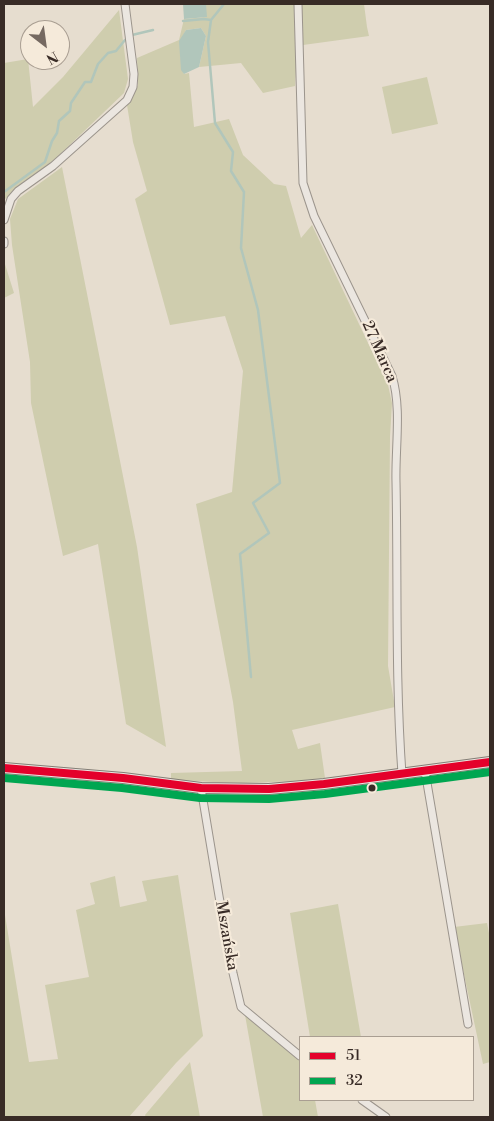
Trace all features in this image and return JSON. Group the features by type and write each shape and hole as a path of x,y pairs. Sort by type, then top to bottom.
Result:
{"street":[{"path":"4,220 11,199 18,191 53,166 127,100 133,87 134,74 125,4"},
{"name":"27 Marca","path":"298,4 303,183 314,216 392,376 396,389 399,688 402,774"},
{"path":"4,768 123,778 201,788 269,789 490,762"},
{"path":"425,771 468,1024"},
{"name":"Mszańska","path":"201,788 233,973 241,1007 299,1055"},
{"path":"363,1101 386,1117"}],"shaded area":[{"path":"183,4 206,4 207,17 184,19"},
{"path":"206,4 296,4 297,50 295,86 263,93 241,63 199,67 206,36 201,28 186,30 183,35 181,57 184,74 189,73 194,127 229,119 243,155 274,184 286,186 301,238 312,225 388,385 392,403 388,666 395,707 292,730 298,749 320,743 325,778 248,783 171,779 171,773 242,771 233,702 196,504 232,492 243,371 225,316 170,325 135,199 147,191 133,142 127,105 138,85 137,58 179,40 184,19 206,17"},
{"path":"301,4 364,4 369,36 303,45"},
{"path":"119,10 128,79 124,93 55,159 4,201 4,63 20,60 20,70 29,70 33,107 70,69"},
{"path":"201,28 206,36 199,67 184,74 181,70 179,41 186,30"},
{"path":"427,77 438,124 392,134 382,87"},
{"path":"62,167 137,547 166,747 126,724 98,544 63,556 31,403 30,362 12,245 10,219 18,199"},
{"path":"4,261 14,293 4,298"},
{"path":"178,875 203,1036 176,1063 129,1117 4,1117 4,916 29,1062 58,1059 45,985 89,977 76,910 95,904 90,883 115,876 120,907 147,901 142,881"},
{"path":"338,904 361,1036 310,1036 290,913"},
{"path":"487,923 490,938 490,1062 483,1064 454,927"},
{"path":"245,1015 299,1060 299,1101 315,1101 318,1117 263,1117"},
{"path":"190,1062 200,1117 146,1117 145,1115"}],"waterway":[{"path":"224,4 211,20 208,42 215,123 233,152 231,171 244,192 241,248 258,310 280,483 253,503 269,533 240,554 251,677"},
{"path":"183,21 211,20"},
{"path":"132,35 153,30"},
{"path":"4,192 45,162 52,141 57,133 59,121 70,111 71,103 85,82 91,82 98,64 108,53 116,51 125,40"}],"transit line":[{"name":"51","path":"4,768 123,778 201,788 269,789 324,784 490,762"},
{"name":"32","path":"4,778 122,788 200,798 269,799 325,794 490,772"}]}
